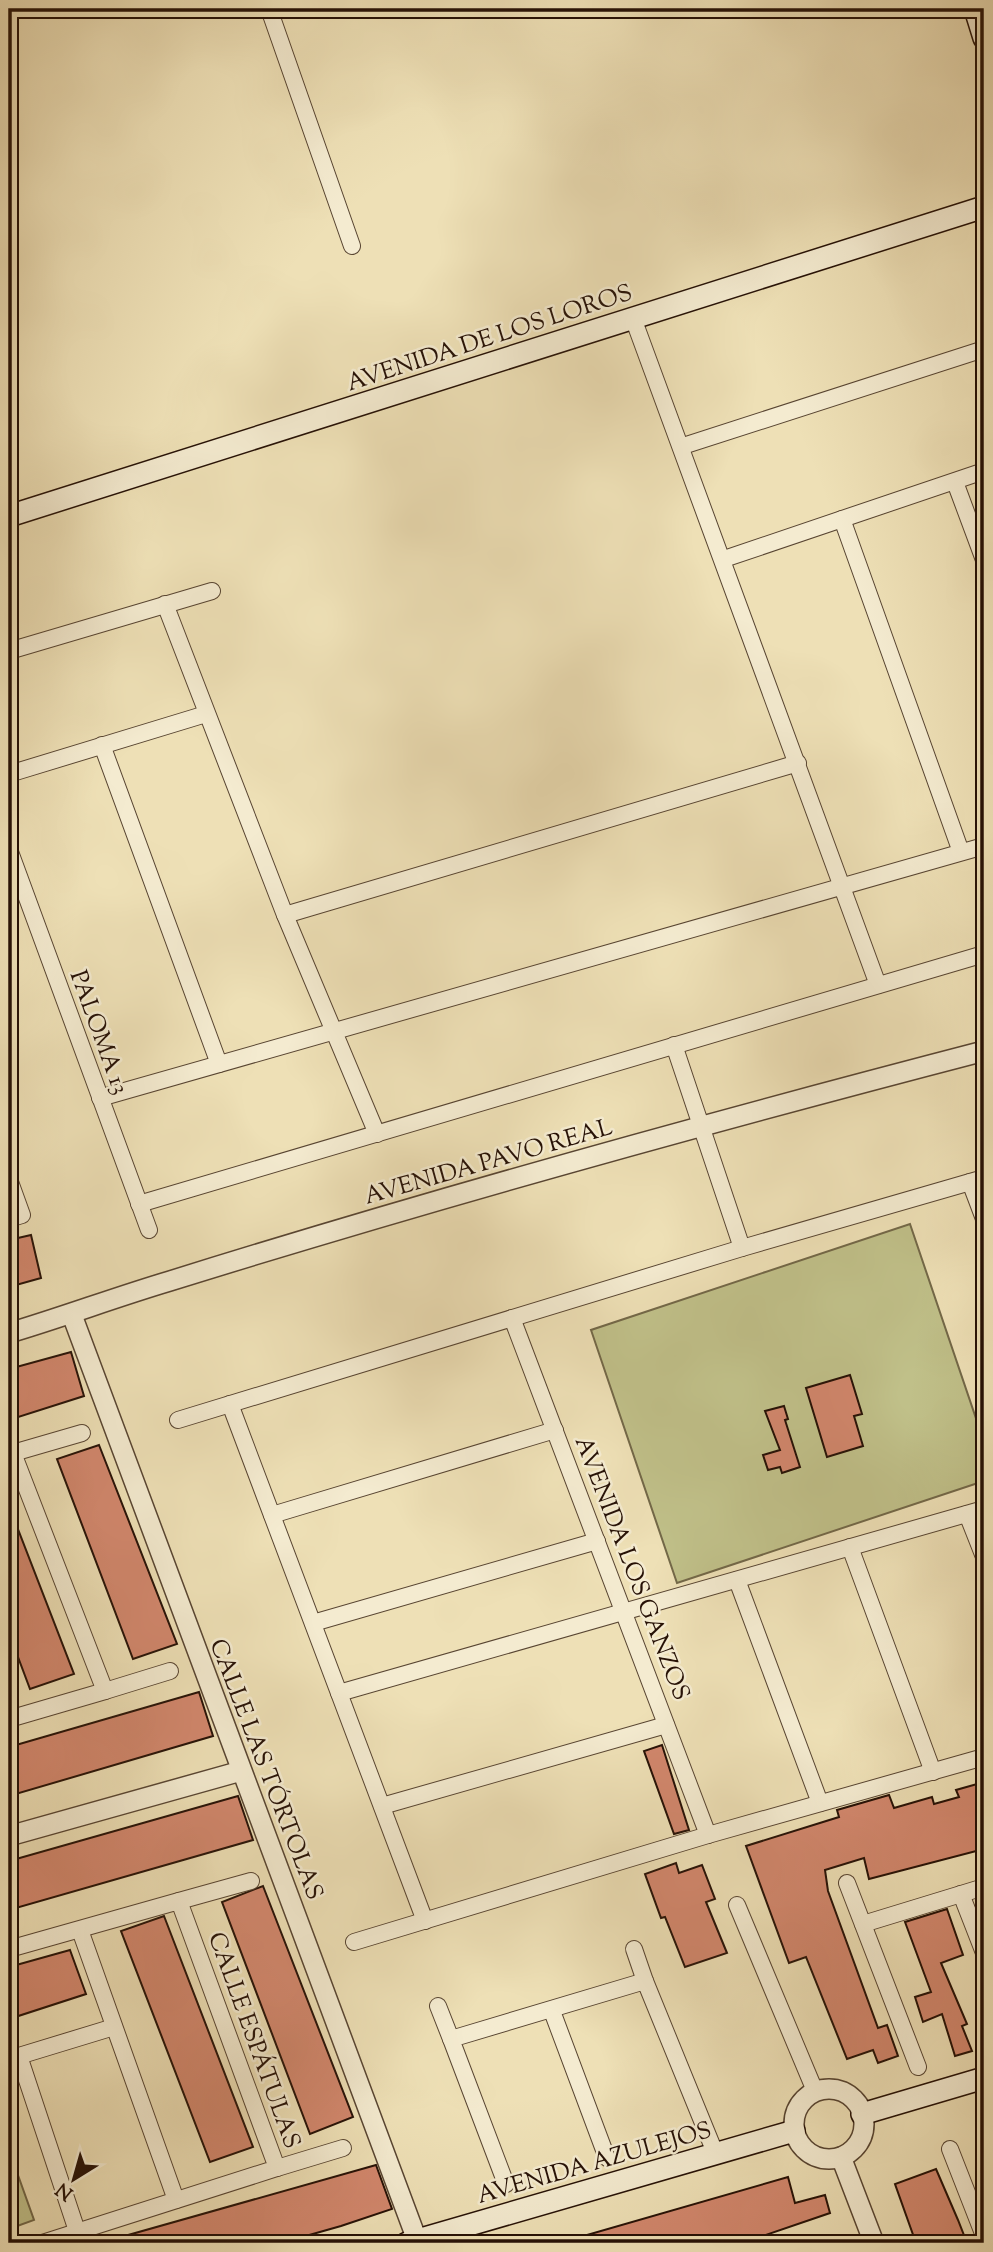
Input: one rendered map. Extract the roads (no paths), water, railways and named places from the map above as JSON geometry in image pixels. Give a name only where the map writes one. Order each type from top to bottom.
[{"type":"main road","points":[[975,9],[984,38]]},
{"type":"main road","name":"AVENIDA DE LOS LOROS","points":[[9,516],[984,207]]},
{"type":"main road","points":[[862,2114],[984,2078]]},
{"type":"main road","name":"AVENIDA AZULEJOS","points":[[412,2242],[794,2131]]},
{"type":"street","points":[[269,9],[352,246]]},
{"type":"street","points":[[633,318],[844,884],[878,985]]},
{"type":"street","points":[[682,446],[984,349]]},
{"type":"street","points":[[724,559],[984,471]]},
{"type":"street","points":[[955,482],[984,560]]},
{"type":"street","points":[[842,519],[961,852]]},
{"type":"street","points":[[9,651],[212,591]]},
{"type":"street","points":[[165,604],[285,915],[377,1134]]},
{"type":"street","points":[[9,774],[206,713]]},
{"type":"street","points":[[102,745],[219,1064]]},
{"type":"street","points":[[285,915],[798,763]]},
{"type":"street","points":[[100,1098],[984,846]]},
{"type":"street","name":"PALOMA 13","points":[[9,849],[149,1230]]},
{"type":"street","points":[[139,1204],[984,954]]},
{"type":"street","points":[[674,1045],[742,1248]]},
{"type":"street","name":"AVENIDA PAVO REAL","points":[[9,1333],[72,1315],[167,1281],[701,1124],[984,1051]]},
{"type":"street","points":[[9,1179],[22,1215],[9,1219]]},
{"type":"street","points":[[178,1420],[742,1248],[977,1180],[984,1219]]},
{"type":"street","name":"CALLE LAS TÓRTOLAS","points":[[72,1315],[412,2242]]},
{"type":"street","name":"AVENIDA LOS GANZOS","points":[[512,1318],[708,1835]]},
{"type":"street","points":[[230,1404],[425,1921]]},
{"type":"street","points":[[272,1515],[555,1430]]},
{"type":"street","points":[[82,1433],[11,1453],[105,1691]]},
{"type":"street","points":[[340,1693],[984,1509]]},
{"type":"street","points":[[967,1514],[984,1557]]},
{"type":"street","points":[[313,1623],[597,1541]]},
{"type":"street","points":[[850,1547],[933,1772]]},
{"type":"street","points":[[737,1580],[820,1804]]},
{"type":"street","points":[[9,1719],[170,1671]]},
{"type":"street","points":[[382,1806],[666,1725]]},
{"type":"street","points":[[354,1942],[708,1835],[984,1757]]},
{"type":"street","points":[[9,1836],[241,1771]]},
{"type":"street","points":[[9,1949],[251,1881]]},
{"type":"street","points":[[847,1884],[918,2067]]},
{"type":"street","points":[[863,1924],[984,1887]]},
{"type":"street","points":[[961,1894],[984,1954]]},
{"type":"street","name":"CALLE ESPÁTULAS","points":[[41,2243],[277,2168],[179,1902]]},
{"type":"street","points":[[737,1905],[815,2091]]},
{"type":"street","points":[[80,1930],[176,2200]]},
{"type":"street","points":[[634,1949],[716,2155]]},
{"type":"street","points":[[451,2039],[552,2011],[645,1981]]},
{"type":"street","points":[[438,2006],[506,2184]]},
{"type":"street","points":[[552,2011],[607,2158]]},
{"type":"street","points":[[77,2231],[14,2058],[114,2026]]},
{"type":"street","points":[[838,2090],[858,2103],[862,2114],[862,2135],[857,2144],[841,2157],[812,2154],[798,2140],[794,2131],[800,2103],[815,2091],[838,2090]]},
{"type":"street","points":[[277,2168],[344,2148]]},
{"type":"street","points":[[950,2149],[980,2212],[984,2236]]},
{"type":"street","points":[[841,2157],[874,2243]]}]
